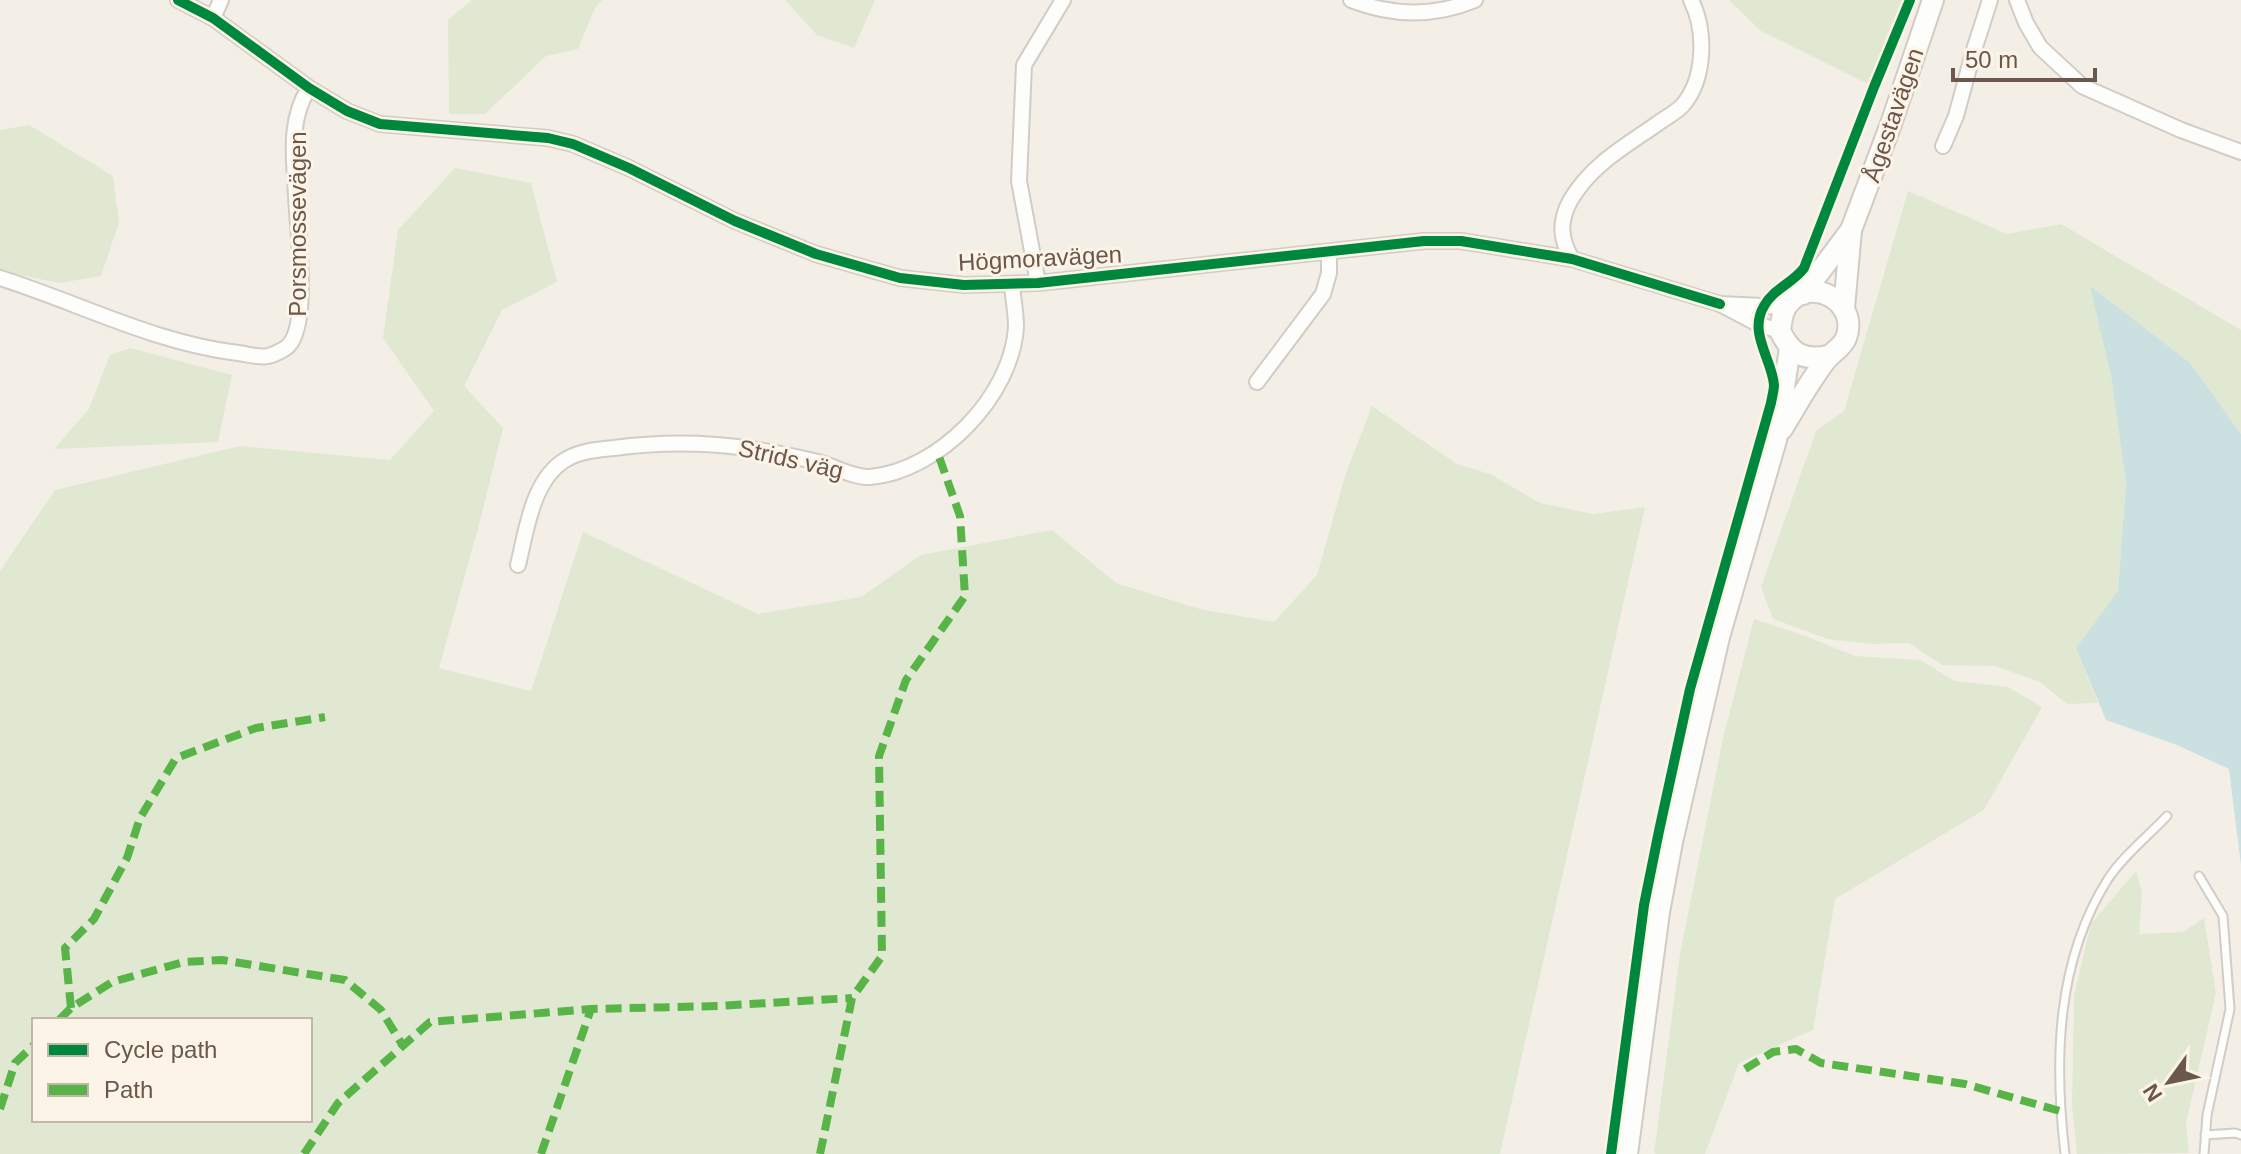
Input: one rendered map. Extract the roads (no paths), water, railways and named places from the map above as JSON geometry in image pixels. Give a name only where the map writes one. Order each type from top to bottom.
[{"type":"main road","name":"Ågestavägen","points":[[1776,440],[1828,356],[1845,341],[1848,319],[1844,308],[1851,230],[1933,0]]},
{"type":"main road","name":"Ågestavägen","points":[[1627,1154],[1659,912],[1672,842],[1719,637],[1776,440],[1785,307],[1803,294],[1851,230]]},
{"type":"main road","points":[[1803,294],[1818,290],[1833,295],[1844,308]]},
{"type":"main road","points":[[1785,339],[1800,357],[1813,359],[1828,356]]},
{"type":"street","name":"Högmoravägen","points":[[178,0],[213,18],[309,88],[347,111],[380,124],[548,138],[573,144],[735,221],[816,254],[900,278],[964,285],[1012,285],[1311,252],[1424,241],[1461,241],[1572,259],[1720,304],[1785,339]]},
{"type":"street","points":[[213,18],[221,0]]},
{"type":"street","points":[[1038,283],[1019,181],[1024,65],[1063,0]]},
{"type":"street","points":[[1351,0],[1398,13],[1428,13],[1475,0]]},
{"type":"street","points":[[1572,259],[1566,248],[1562,216],[1580,184],[1601,163],[1683,104],[1697,78],[1702,42],[1697,12],[1691,0]]},
{"type":"street","points":[[1943,146],[1956,116],[1990,0]]},
{"type":"street","points":[[2017,0],[2040,47],[2082,86],[2181,130],[2241,152]]},
{"type":"street","name":"Porsmossevägen","points":[[0,278],[140,330],[225,352],[267,357],[289,345],[298,330],[301,272],[295,180],[296,120],[299,103],[309,88]]},
{"type":"street","points":[[1257,382],[1323,294],[1329,273],[1329,252]]},
{"type":"street","name":"Strids väg","points":[[518,565],[535,495],[560,463],[582,452],[658,443],[727,444],[867,477],[902,469],[937,451],[973,422],[1006,367],[1016,328],[1012,285]]},
{"type":"street","name":"Högmoravägen","points":[[1720,304],[1785,307]]},
{"type":"lane","points":[[2065,1154],[2060,1111],[2061,1010],[2077,940],[2109,878],[2167,816]]},
{"type":"lane","points":[[2199,876],[2223,916],[2230,1009],[2207,1115],[2204,1154]]},
{"type":"lane","points":[[2205,1135],[2241,1135]]}]
